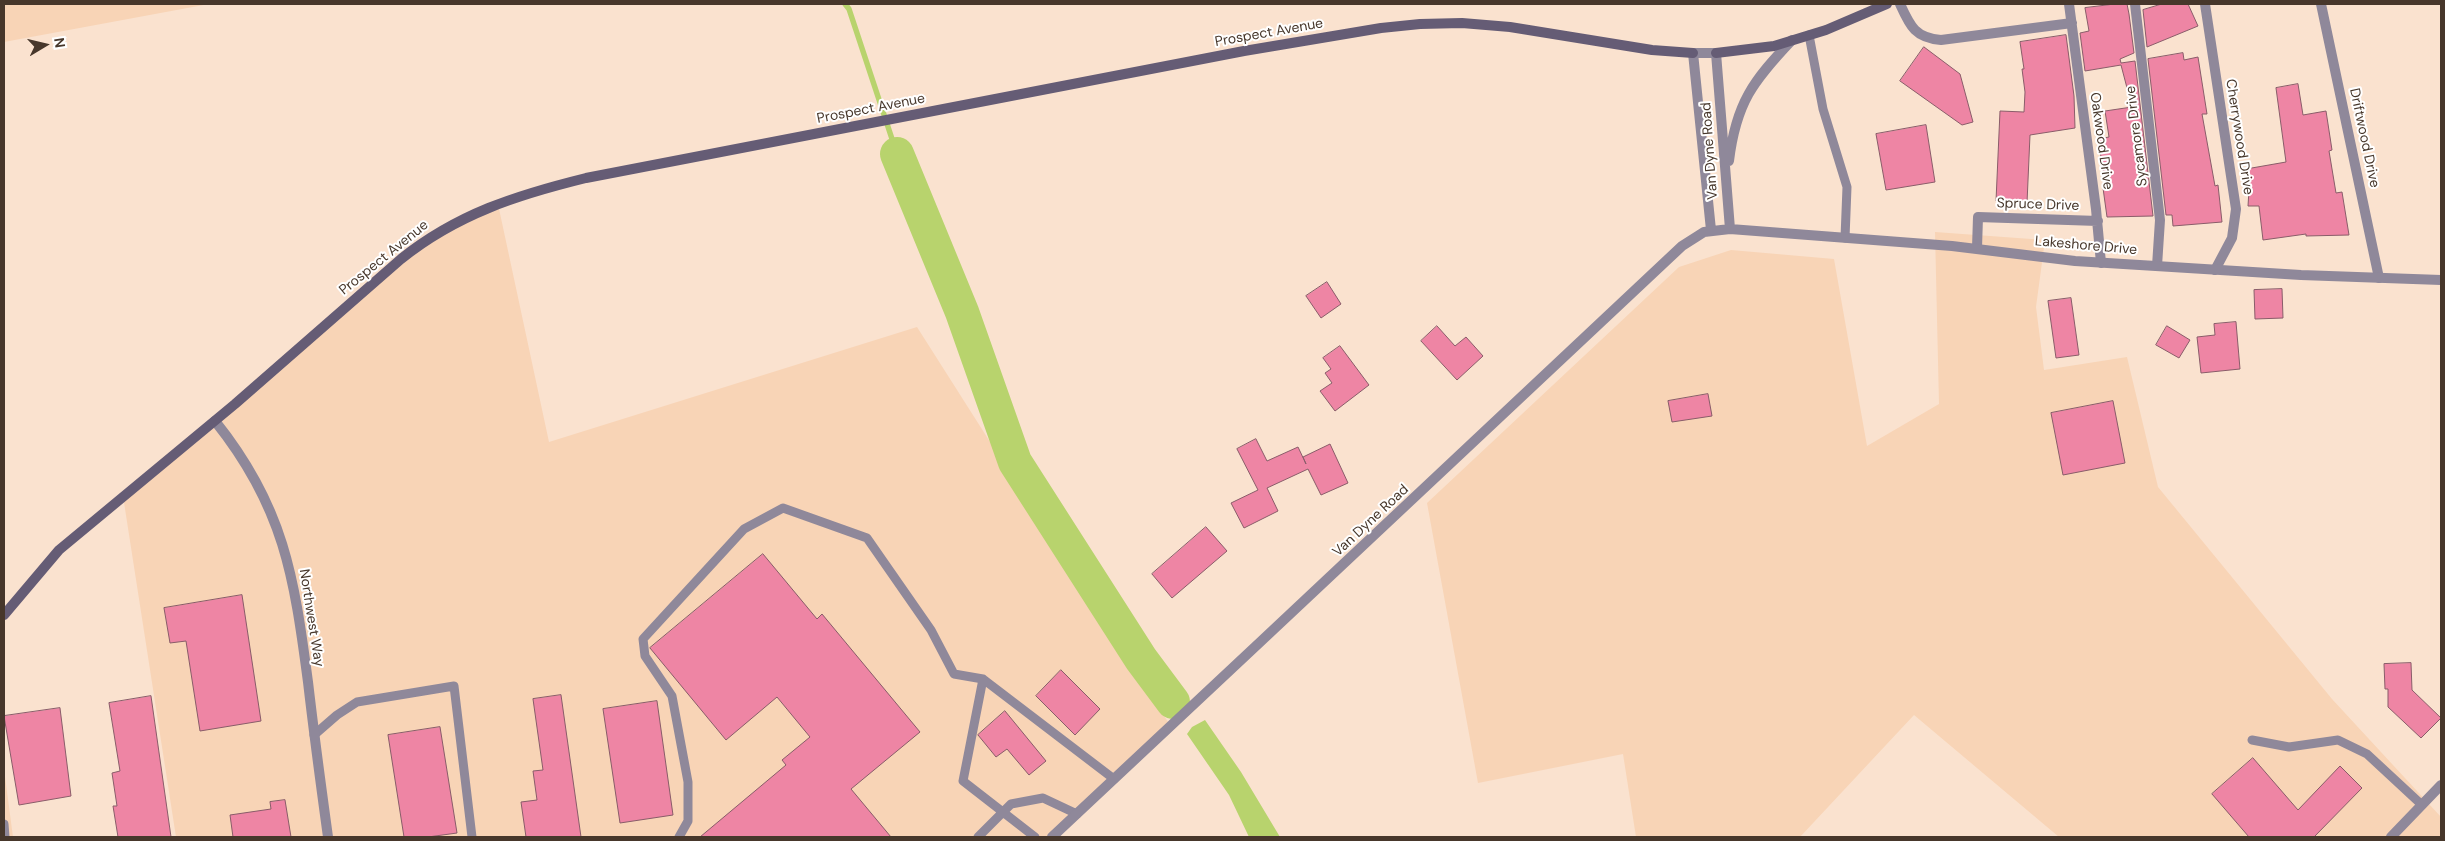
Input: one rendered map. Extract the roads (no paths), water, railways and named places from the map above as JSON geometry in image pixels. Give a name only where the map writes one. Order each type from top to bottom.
[{"type":"main road","name":"Prospect Avenue","points":[[1716,53],[1774,46],[1809,35],[1887,4]]},
{"type":"main road","name":"Prospect Avenue","points":[[4,615],[59,550],[215,421],[401,259],[441,230],[473,214],[537,190],[586,178],[1244,51],[1420,24],[1462,23],[1510,27],[1643,48],[1693,52]]},
{"type":"street","points":[[1900,4],[1910,25],[1927,39],[1941,40],[2072,23]]},
{"type":"street","name":"Oakwood Drive","points":[[2069,4],[2098,221],[2101,263]]},
{"type":"street","name":"Sycamore Drive","points":[[2135,4],[2160,220],[2161,241],[2157,266]]},
{"type":"street","name":"Cherrywood Drive","points":[[2205,4],[2236,208],[2232,238],[2215,270]]},
{"type":"street","name":"Driftwood Drive","points":[[2321,4],[2379,278]]},
{"type":"street","points":[[1727,194],[1730,147],[1741,106],[1754,83],[1792,40]]},
{"type":"street","name":"Prospect Avenue","points":[[1693,52],[1716,53]]},
{"type":"street","name":"Van Dyne Road","points":[[1693,52],[1711,230]]},
{"type":"street","name":"Van Dyne Road","points":[[1052,837],[1445,472],[1682,246],[1696,236],[1711,230],[1730,229],[1716,53]]},
{"type":"street","name":"Spruce Drive","points":[[1977,248],[1978,217],[2098,221]]},
{"type":"street","name":"Lakeshore Drive","points":[[1730,229],[1977,248],[2101,263],[2441,280]]},
{"type":"street","name":"Northwest Way","points":[[215,421],[250,471],[268,505],[282,541],[297,604],[328,837]]},
{"type":"street","points":[[2391,837],[2441,785]]},
{"type":"lane","points":[[1809,35],[1823,109],[1847,187],[1845,238]]},
{"type":"lane","points":[[679,837],[688,821],[688,782],[672,696],[645,656],[643,639],[744,529],[783,508],[867,538],[931,630],[954,674],[983,679],[1114,779]]},
{"type":"lane","points":[[983,679],[962,780],[1035,837]]},
{"type":"lane","points":[[314,735],[337,715],[357,702],[454,686],[472,837]]},
{"type":"lane","points":[[2252,740],[2289,747],[2338,740],[2368,754],[2422,805]]},
{"type":"lane","points":[[978,837],[1011,804],[1043,798],[1077,814]]},
{"type":"lane","points":[[4,824],[5,837]]},
{"type":"waterway","points":[[845,4],[849,9],[897,154]]},
{"type":"waterway","points":[[897,154],[962,312],[1015,462],[1141,659],[1173,702]]}]
